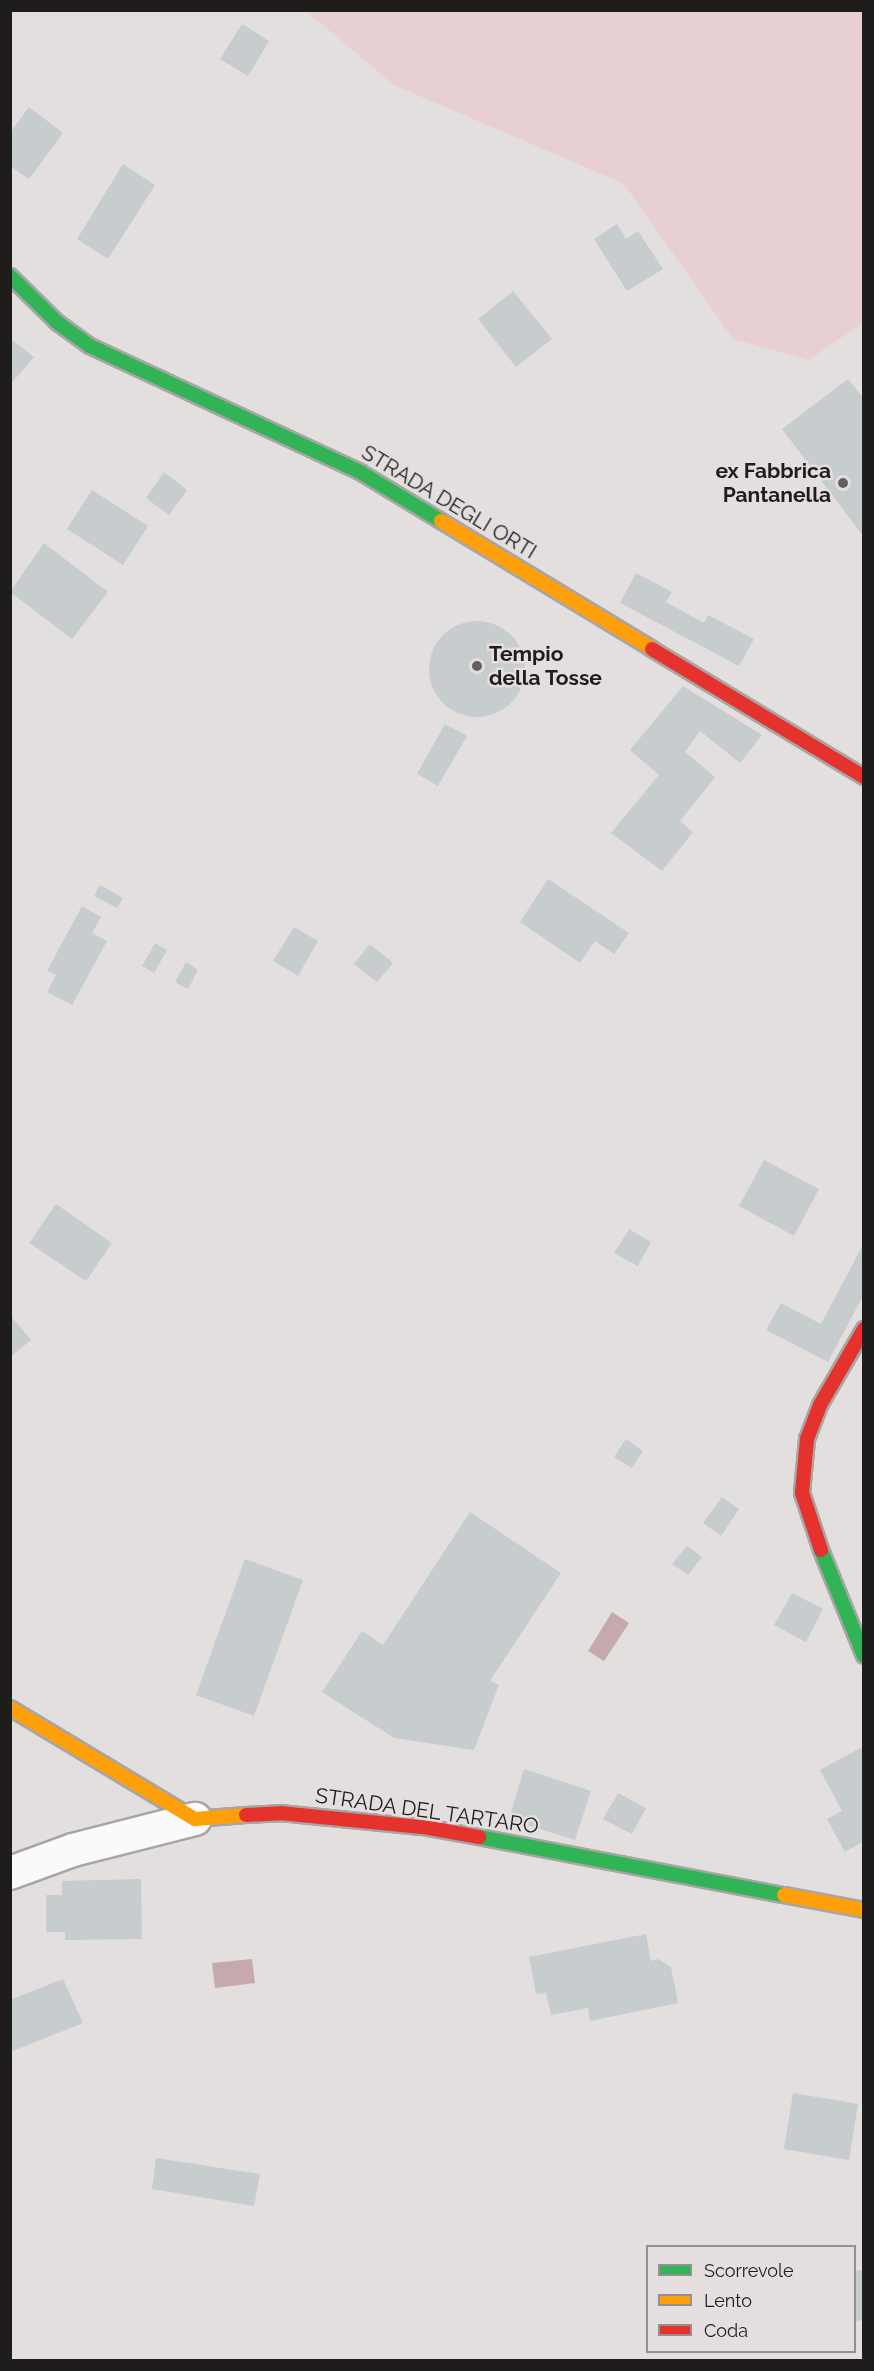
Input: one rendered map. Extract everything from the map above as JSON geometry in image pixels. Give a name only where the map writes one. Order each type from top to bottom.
[{"type":"street","name":"STRADA DEGLI ORTI","points":[[10,276],[58,323],[100,352],[360,472],[864,777]]},
{"type":"street","points":[[864,1329],[820,1405],[807,1439],[801,1477],[802,1493],[824,1558],[864,1656]]},
{"type":"street","points":[[10,1708],[195,1819]]},
{"type":"street","name":"STRADA DEL TARTARO","points":[[195,1819],[280,1813],[429,1828],[864,1910]]},
{"type":"street","points":[[10,1873],[73,1850],[195,1819]]},
{"type":"shaded area","points":[[306,11],[863,11],[863,323],[808,360],[733,339],[624,184],[394,85]]},
{"type":"shaded area","points":[[612,1612],[629,1623],[604,1661],[588,1651]]},
{"type":"shaded area","points":[[252,1959],[255,1983],[215,1988],[212,1963]]},
{"type":"building","points":[[242,24],[269,41],[248,76],[220,59]]},
{"type":"building","points":[[29,107],[63,133],[29,179],[10,166],[10,133]]},
{"type":"building","points":[[123,164],[155,185],[108,259],[77,239]]},
{"type":"building","points":[[617,224],[626,239],[638,231],[663,269],[627,291],[594,239]]},
{"type":"building","points":[[513,291],[552,339],[516,367],[478,319]]},
{"type":"building","points":[[10,338],[34,357],[10,385]]},
{"type":"building","name":"ex Fabbrica Pantanella","points":[[848,379],[864,399],[864,537],[782,429]]},
{"type":"building","points":[[164,472],[187,490],[169,515],[146,498]]},
{"type":"building","points":[[92,490],[148,526],[123,565],[67,529]]},
{"type":"building","points":[[44,543],[108,592],[72,639],[10,592]]},
{"type":"building","points":[[636,573],[672,592],[666,602],[704,623],[708,615],[754,639],[739,666],[620,603]]},
{"type":"building","name":"Tempio della Tosse","points":[[477,621],[496,624],[511,635],[522,650],[525,669],[522,688],[511,703],[496,714],[477,717],[458,714],[443,703],[432,688],[429,669],[432,650],[443,635],[458,624]]},
{"type":"building","points":[[683,686],[762,735],[740,763],[700,731],[685,752],[715,777],[680,821],[693,832],[662,871],[611,833],[659,775],[630,750]]},
{"type":"building","points":[[445,724],[467,736],[438,786],[417,774]]},
{"type":"building","points":[[548,879],[629,933],[614,954],[595,941],[580,963],[520,922]]},
{"type":"building","points":[[100,885],[123,898],[117,908],[94,896]]},
{"type":"building","points":[[82,906],[101,917],[92,933],[107,941],[72,1005],[47,992],[56,975],[47,971]]},
{"type":"building","points":[[294,927],[318,941],[298,976],[273,961]]},
{"type":"building","points":[[155,943],[167,950],[154,973],[142,966]]},
{"type":"building","points":[[370,944],[393,963],[377,982],[354,964]]},
{"type":"building","points":[[186,962],[198,970],[188,989],[175,982]]},
{"type":"building","points":[[764,1160],[819,1189],[794,1236],[739,1206]]},
{"type":"building","points":[[56,1204],[112,1243],[86,1281],[29,1243]]},
{"type":"building","points":[[629,1229],[651,1242],[638,1266],[614,1253]]},
{"type":"building","points":[[864,1243],[864,1294],[828,1362],[766,1330],[781,1303],[821,1324]]},
{"type":"building","points":[[10,1315],[31,1340],[10,1357]]},
{"type":"building","points":[[626,1439],[643,1451],[632,1468],[614,1457]]},
{"type":"building","points":[[722,1497],[739,1509],[721,1536],[703,1523]]},
{"type":"building","points":[[470,1512],[561,1573],[490,1681],[499,1685],[474,1750],[394,1738],[322,1692],[362,1631],[383,1645]]},
{"type":"building","points":[[687,1546],[702,1557],[688,1575],[672,1564]]},
{"type":"building","points":[[245,1559],[303,1580],[254,1716],[196,1695]]},
{"type":"building","points":[[792,1593],[823,1609],[806,1642],[774,1625]]},
{"type":"building","points":[[864,1746],[864,1841],[845,1852],[827,1819],[842,1811],[820,1770]]},
{"type":"building","points":[[524,1769],[591,1791],[575,1840],[509,1819]]},
{"type":"building","points":[[618,1793],[646,1808],[632,1834],[603,1819]]},
{"type":"building","points":[[141,1879],[142,1939],[65,1940],[65,1932],[46,1932],[46,1895],[62,1895],[62,1881]]},
{"type":"building","points":[[646,1934],[651,1961],[658,1959],[671,1967],[678,2003],[590,2021],[588,2008],[551,2015],[546,1993],[536,1994],[529,1957]]},
{"type":"building","points":[[63,1979],[83,2023],[10,2052],[10,2000]]},
{"type":"building","points":[[793,2093],[858,2104],[849,2160],[784,2149]]},
{"type":"building","points":[[156,2158],[260,2174],[254,2206],[152,2189]]},
{"type":"building","points":[[864,2270],[864,2320],[856,2321],[856,2271]]},
{"type":"traffic: fast","points":[[10,276],[58,323],[90,346],[360,472],[441,521]]},
{"type":"traffic: fast","points":[[821,1550],[864,1656]]},
{"type":"traffic: fast","points":[[479,1837],[784,1895]]},
{"type":"traffic: slow","points":[[441,521],[652,649]]},
{"type":"traffic: slow","points":[[10,1708],[195,1819],[246,1815]]},
{"type":"traffic: slow","points":[[784,1895],[864,1910]]},
{"type":"traffic: jam","points":[[652,649],[864,777]]},
{"type":"traffic: jam","points":[[821,1550],[802,1493],[807,1439],[820,1405],[864,1329]]},
{"type":"traffic: jam","points":[[246,1815],[280,1813],[429,1828],[479,1837]]},
{"type":"place","name":"ex Fabbrica Pantanella","points":[[843,483]]},
{"type":"place","name":"Tempio della Tosse","points":[[477,666]]}]
